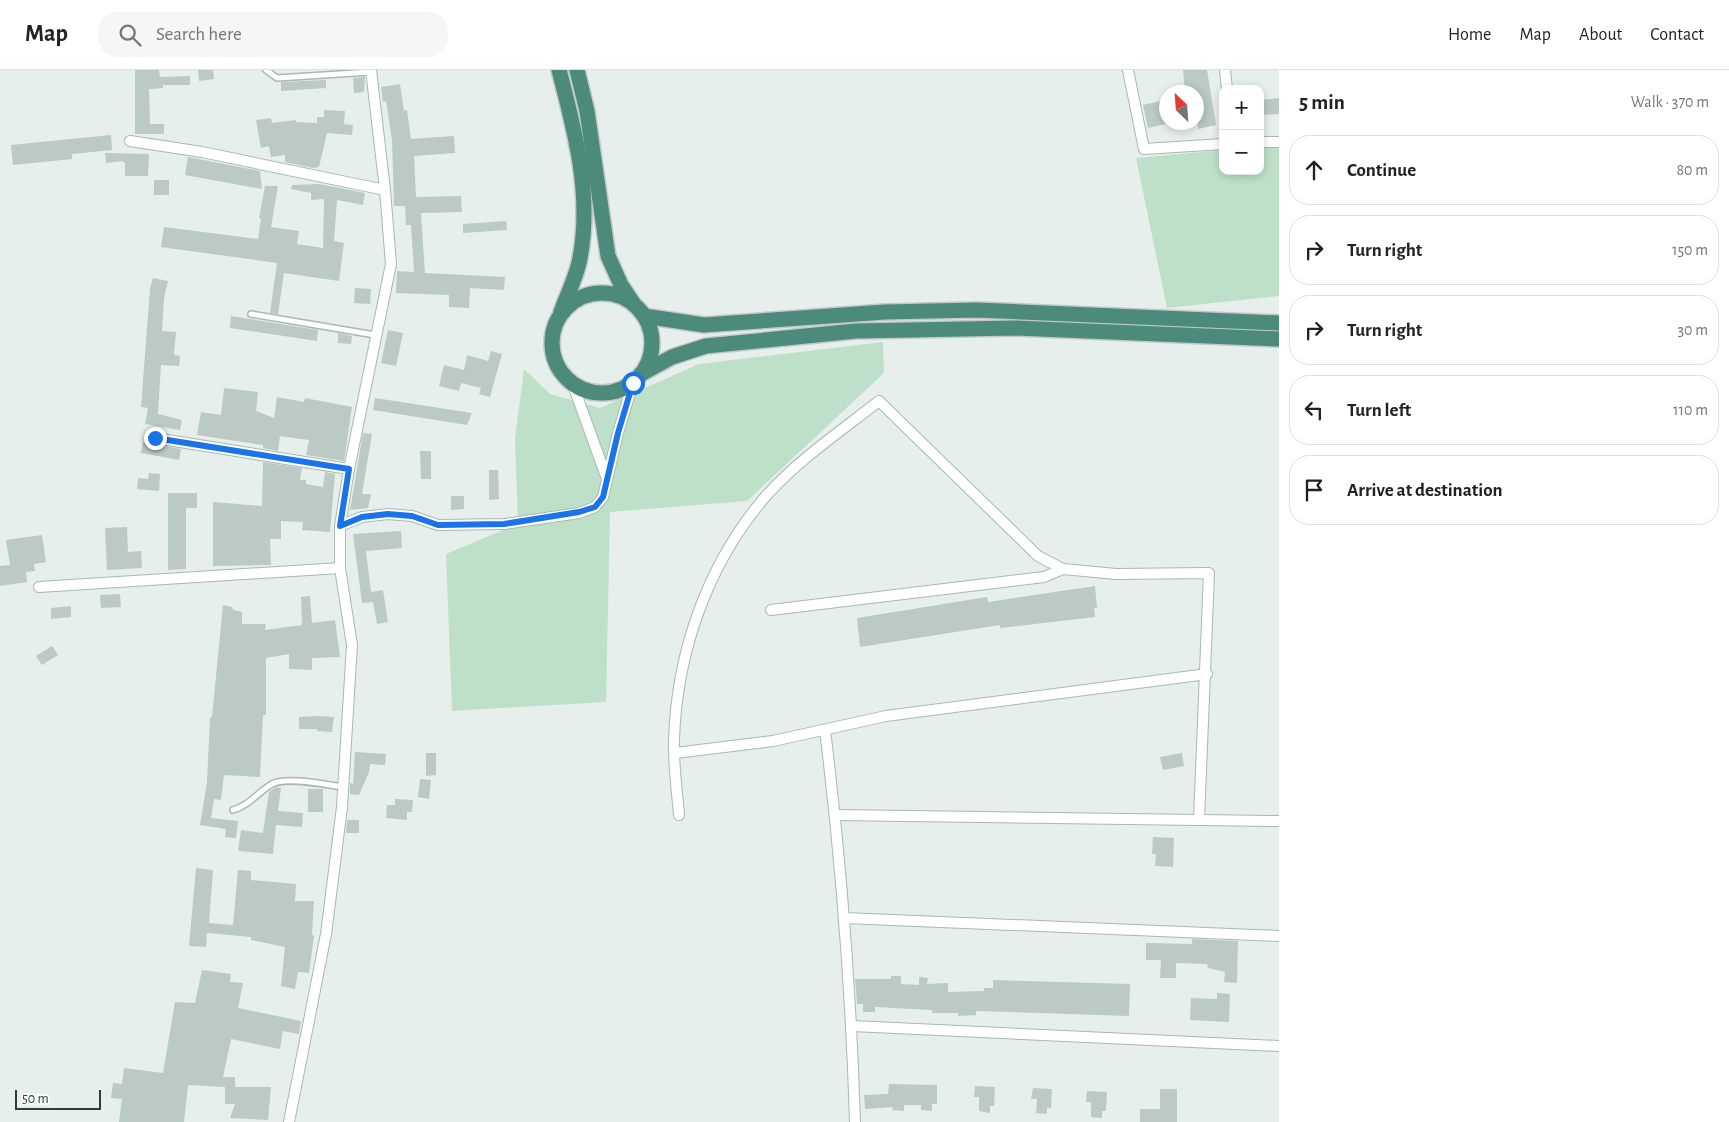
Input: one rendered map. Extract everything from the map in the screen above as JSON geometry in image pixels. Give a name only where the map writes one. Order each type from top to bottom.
[{"type":"highway","points":[[558,70],[582,168],[583,207],[580,258],[553,330],[551,346],[554,361],[562,375],[574,385],[588,392],[603,394],[619,391],[672,357],[706,346],[856,331],[1015,328],[1279,339]]},
{"type":"highway","points":[[577,70],[587,111],[608,256],[621,285],[650,328],[651,352],[637,379]]},
{"type":"highway","points":[[559,316],[569,305],[581,297],[595,293],[610,294],[624,298],[640,311],[704,325],[885,312],[976,310],[1279,323]]},
{"type":"street","points":[[1128,70],[1144,149],[1219,144]]},
{"type":"street","points":[[1225,70],[1227,85]]},
{"type":"street","points":[[289,1122],[326,934],[344,787],[352,645],[340,568],[340,526],[349,469],[391,264],[386,190],[371,71]]},
{"type":"street","points":[[130,141],[202,152],[386,190]]},
{"type":"street","points":[[1264,142],[1279,142]]},
{"type":"street","points":[[340,526],[362,517],[388,514],[412,516],[438,525],[504,524],[579,512],[595,507],[603,497],[618,433],[637,379]]},
{"type":"street","points":[[574,385],[607,480]]},
{"type":"street","points":[[679,815],[674,740],[682,666],[694,622],[729,547],[767,496],[818,448],[879,401],[1038,556],[1063,569],[1116,574],[1209,573],[1207,674],[1199,820]]},
{"type":"street","points":[[155,438],[349,469]]},
{"type":"street","points":[[39,587],[340,568]]},
{"type":"street","points":[[771,610],[1044,577],[1063,569]]},
{"type":"street","points":[[675,752],[773,741],[886,716],[1207,674]]},
{"type":"street","points":[[825,730],[844,918],[852,1026],[855,1122]]},
{"type":"street","points":[[835,815],[1279,821]]},
{"type":"street","points":[[844,918],[1279,936]]},
{"type":"street","points":[[852,1026],[1279,1046]]},
{"type":"lane","points":[[266,70],[277,78],[371,71]]},
{"type":"lane","points":[[251,314],[376,335]]},
{"type":"lane","points":[[233,810],[246,806],[274,782],[285,781],[344,787]]},
{"type":"green space","points":[[1279,144],[1279,296],[1167,308],[1136,158],[1219,150],[1219,175],[1264,175],[1264,146]]},
{"type":"green space","points":[[883,342],[884,373],[747,501],[610,512],[606,702],[452,711],[446,554],[518,524],[515,439],[524,369],[550,394],[600,408],[699,364]]},
{"type":"building","points":[[135,70],[159,70],[160,77],[190,76],[190,85],[163,85],[163,88],[149,89],[150,124],[164,124],[164,134],[135,134]]},
{"type":"building","points":[[198,70],[213,70],[214,79],[199,81]]},
{"type":"building","points":[[1183,70],[1207,70],[1216,125],[1204,128],[1204,85],[1184,85]]},
{"type":"building","points":[[365,77],[364,92],[354,93],[353,78]]},
{"type":"building","points":[[326,80],[326,88],[281,91],[281,82]]},
{"type":"building","points":[[400,84],[404,111],[407,110],[411,139],[454,136],[455,153],[414,156],[416,197],[461,196],[462,212],[421,213],[425,273],[505,277],[504,290],[470,288],[469,308],[449,307],[449,295],[396,293],[397,271],[414,272],[411,225],[406,225],[405,206],[394,206],[392,140],[386,101],[383,102],[381,87]]},
{"type":"building","points":[[1279,98],[1279,114],[1264,115],[1264,100]]},
{"type":"building","points":[[1159,101],[1159,126],[1148,128],[1143,105]]},
{"type":"building","points":[[324,110],[345,111],[344,124],[353,125],[352,135],[327,133],[319,167],[313,168],[285,162],[285,155],[271,157],[269,146],[261,148],[256,120],[271,118],[272,123],[296,120],[296,122],[317,123],[317,117],[324,117]]},
{"type":"building","points":[[111,135],[112,150],[72,154],[72,159],[13,165],[11,145]]},
{"type":"building","points":[[105,153],[149,154],[148,176],[125,176],[125,163],[122,161],[106,163]]},
{"type":"building","points":[[188,157],[260,171],[262,189],[185,175]]},
{"type":"building","points":[[154,180],[169,180],[169,195],[154,195]]},
{"type":"building","points":[[319,184],[365,193],[363,205],[337,200],[334,241],[344,243],[339,281],[284,273],[278,314],[270,313],[277,263],[161,247],[164,227],[258,239],[261,219],[259,218],[265,186],[278,186],[271,227],[299,231],[297,244],[323,248],[324,199],[311,200],[311,193],[291,189],[292,185]]},
{"type":"building","points":[[506,221],[507,230],[463,233],[463,224]]},
{"type":"building","points":[[153,278],[168,281],[164,298],[162,331],[176,332],[174,355],[180,356],[179,366],[161,365],[158,414],[182,420],[180,430],[145,424],[148,408],[141,407],[150,289]]},
{"type":"building","points":[[355,288],[371,289],[370,304],[354,303]]},
{"type":"building","points":[[231,316],[318,330],[317,341],[230,328]]},
{"type":"building","points":[[388,330],[403,333],[396,366],[381,363]]},
{"type":"building","points":[[338,333],[352,336],[351,344],[338,343]]},
{"type":"building","points":[[491,351],[502,354],[490,397],[479,394],[481,388],[461,383],[459,391],[439,386],[444,365],[464,370],[467,355],[488,361]]},
{"type":"building","points":[[224,388],[258,392],[256,411],[274,418],[277,397],[304,402],[305,398],[352,407],[344,461],[306,455],[309,440],[280,436],[278,451],[263,448],[263,445],[197,435],[201,412],[221,415]]},
{"type":"building","points":[[375,398],[472,413],[467,425],[373,410]]},
{"type":"building","points":[[363,433],[372,434],[362,494],[371,494],[368,508],[350,510]]},
{"type":"building","points":[[143,442],[181,449],[179,460],[141,453]]},
{"type":"building","points":[[420,451],[431,451],[431,479],[421,479]]},
{"type":"building","points":[[263,462],[302,468],[300,480],[306,480],[306,484],[323,487],[325,472],[335,474],[330,532],[302,530],[303,522],[281,521],[281,539],[270,539],[271,565],[213,566],[213,502],[262,506]]},
{"type":"building","points":[[489,470],[498,470],[499,499],[489,500]]},
{"type":"building","points":[[149,473],[160,474],[159,491],[137,489],[138,478],[148,479]]},
{"type":"building","points":[[168,493],[197,493],[197,508],[186,508],[186,569],[168,570]]},
{"type":"building","points":[[451,496],[464,496],[464,509],[451,510]]},
{"type":"building","points":[[127,527],[128,552],[141,551],[142,568],[107,570],[105,528]]},
{"type":"building","points":[[401,531],[402,548],[366,551],[371,592],[383,590],[388,622],[377,624],[373,602],[362,603],[353,534]]},
{"type":"building","points":[[42,535],[46,562],[34,564],[35,571],[26,572],[27,582],[0,586],[0,566],[10,565],[6,540]]},
{"type":"building","points":[[1095,586],[1097,608],[1094,608],[1095,617],[1000,628],[1000,625],[860,647],[857,618],[987,597],[988,602]]},
{"type":"building","points":[[120,594],[121,607],[101,608],[100,595]]},
{"type":"building","points":[[310,596],[312,623],[335,620],[340,657],[312,658],[312,670],[289,669],[289,654],[266,658],[266,715],[263,715],[260,777],[224,775],[221,800],[214,799],[211,818],[238,821],[236,838],[225,837],[226,829],[200,825],[207,782],[210,717],[212,717],[223,605],[242,612],[242,624],[266,624],[265,630],[302,625],[301,597]]},
{"type":"building","points":[[71,606],[71,617],[51,619],[51,608]]},
{"type":"building","points":[[52,646],[58,655],[42,665],[36,656]]},
{"type":"building","points":[[299,717],[334,717],[332,732],[317,731],[317,729],[299,729]]},
{"type":"building","points":[[355,752],[386,754],[385,765],[370,764],[369,772],[359,795],[350,794],[350,783],[353,784]]},
{"type":"building","points":[[426,753],[436,753],[436,775],[426,776]]},
{"type":"building","points":[[1182,753],[1184,766],[1163,770],[1160,757]]},
{"type":"building","points":[[420,779],[431,780],[429,799],[418,797]]},
{"type":"building","points":[[276,787],[281,788],[278,811],[303,813],[302,827],[276,825],[273,854],[238,851],[241,830],[263,833],[269,792]]},
{"type":"building","points":[[308,789],[323,789],[323,812],[308,812]]},
{"type":"building","points":[[395,799],[413,800],[412,812],[407,812],[407,820],[386,818],[387,805],[395,805]]},
{"type":"building","points":[[347,820],[359,820],[359,833],[346,833]]},
{"type":"building","points":[[1153,837],[1174,838],[1173,867],[1155,866],[1156,854],[1152,854]]},
{"type":"building","points":[[196,868],[213,870],[209,923],[233,925],[238,870],[251,871],[251,880],[296,884],[295,901],[314,901],[312,935],[314,936],[309,973],[298,972],[295,989],[281,986],[285,947],[251,940],[251,937],[207,933],[206,947],[189,946]]},
{"type":"building","points":[[1192,939],[1238,941],[1237,983],[1224,982],[1225,972],[1208,968],[1207,964],[1176,963],[1176,978],[1160,978],[1161,960],[1146,960],[1146,943],[1192,944]]},
{"type":"building","points":[[202,970],[231,974],[230,982],[243,983],[238,1008],[301,1021],[299,1034],[283,1031],[280,1049],[231,1039],[223,1077],[235,1077],[235,1087],[271,1087],[268,1120],[230,1118],[235,1104],[225,1104],[225,1087],[188,1085],[184,1122],[119,1122],[122,1099],[111,1098],[113,1083],[122,1084],[124,1068],[163,1073],[175,1002],[195,1003]]},
{"type":"building","points":[[891,976],[901,976],[901,984],[919,985],[919,977],[928,978],[927,984],[948,983],[948,992],[984,991],[984,988],[993,988],[993,980],[1130,984],[1129,1016],[976,1011],[976,1015],[958,1016],[958,1013],[932,1013],[932,1010],[875,1007],[875,1012],[863,1012],[863,1004],[857,1004],[855,979],[891,979]]},
{"type":"building","points":[[1217,993],[1230,994],[1229,1022],[1190,1020],[1191,998],[1217,999]]},
{"type":"building","points":[[889,1084],[937,1085],[937,1104],[932,1104],[932,1111],[921,1110],[921,1105],[904,1105],[904,1111],[892,1110],[893,1107],[865,1109],[864,1095],[888,1094]]},
{"type":"building","points":[[975,1086],[995,1087],[994,1106],[990,1106],[990,1113],[979,1111],[979,1097],[974,1097]]},
{"type":"building","points":[[1033,1088],[1052,1089],[1051,1108],[1047,1108],[1047,1114],[1036,1113],[1037,1099],[1031,1099]]},
{"type":"building","points":[[1160,1089],[1177,1089],[1177,1122],[1140,1122],[1140,1109],[1160,1109]]},
{"type":"building","points":[[1087,1091],[1107,1092],[1106,1111],[1102,1111],[1102,1118],[1091,1117],[1091,1102],[1086,1102]]},
{"type":"route","points":[[155,438],[349,469],[340,526],[362,517],[388,514],[412,516],[438,525],[504,524],[579,512],[595,507],[603,497],[618,433],[633,383]]}]
